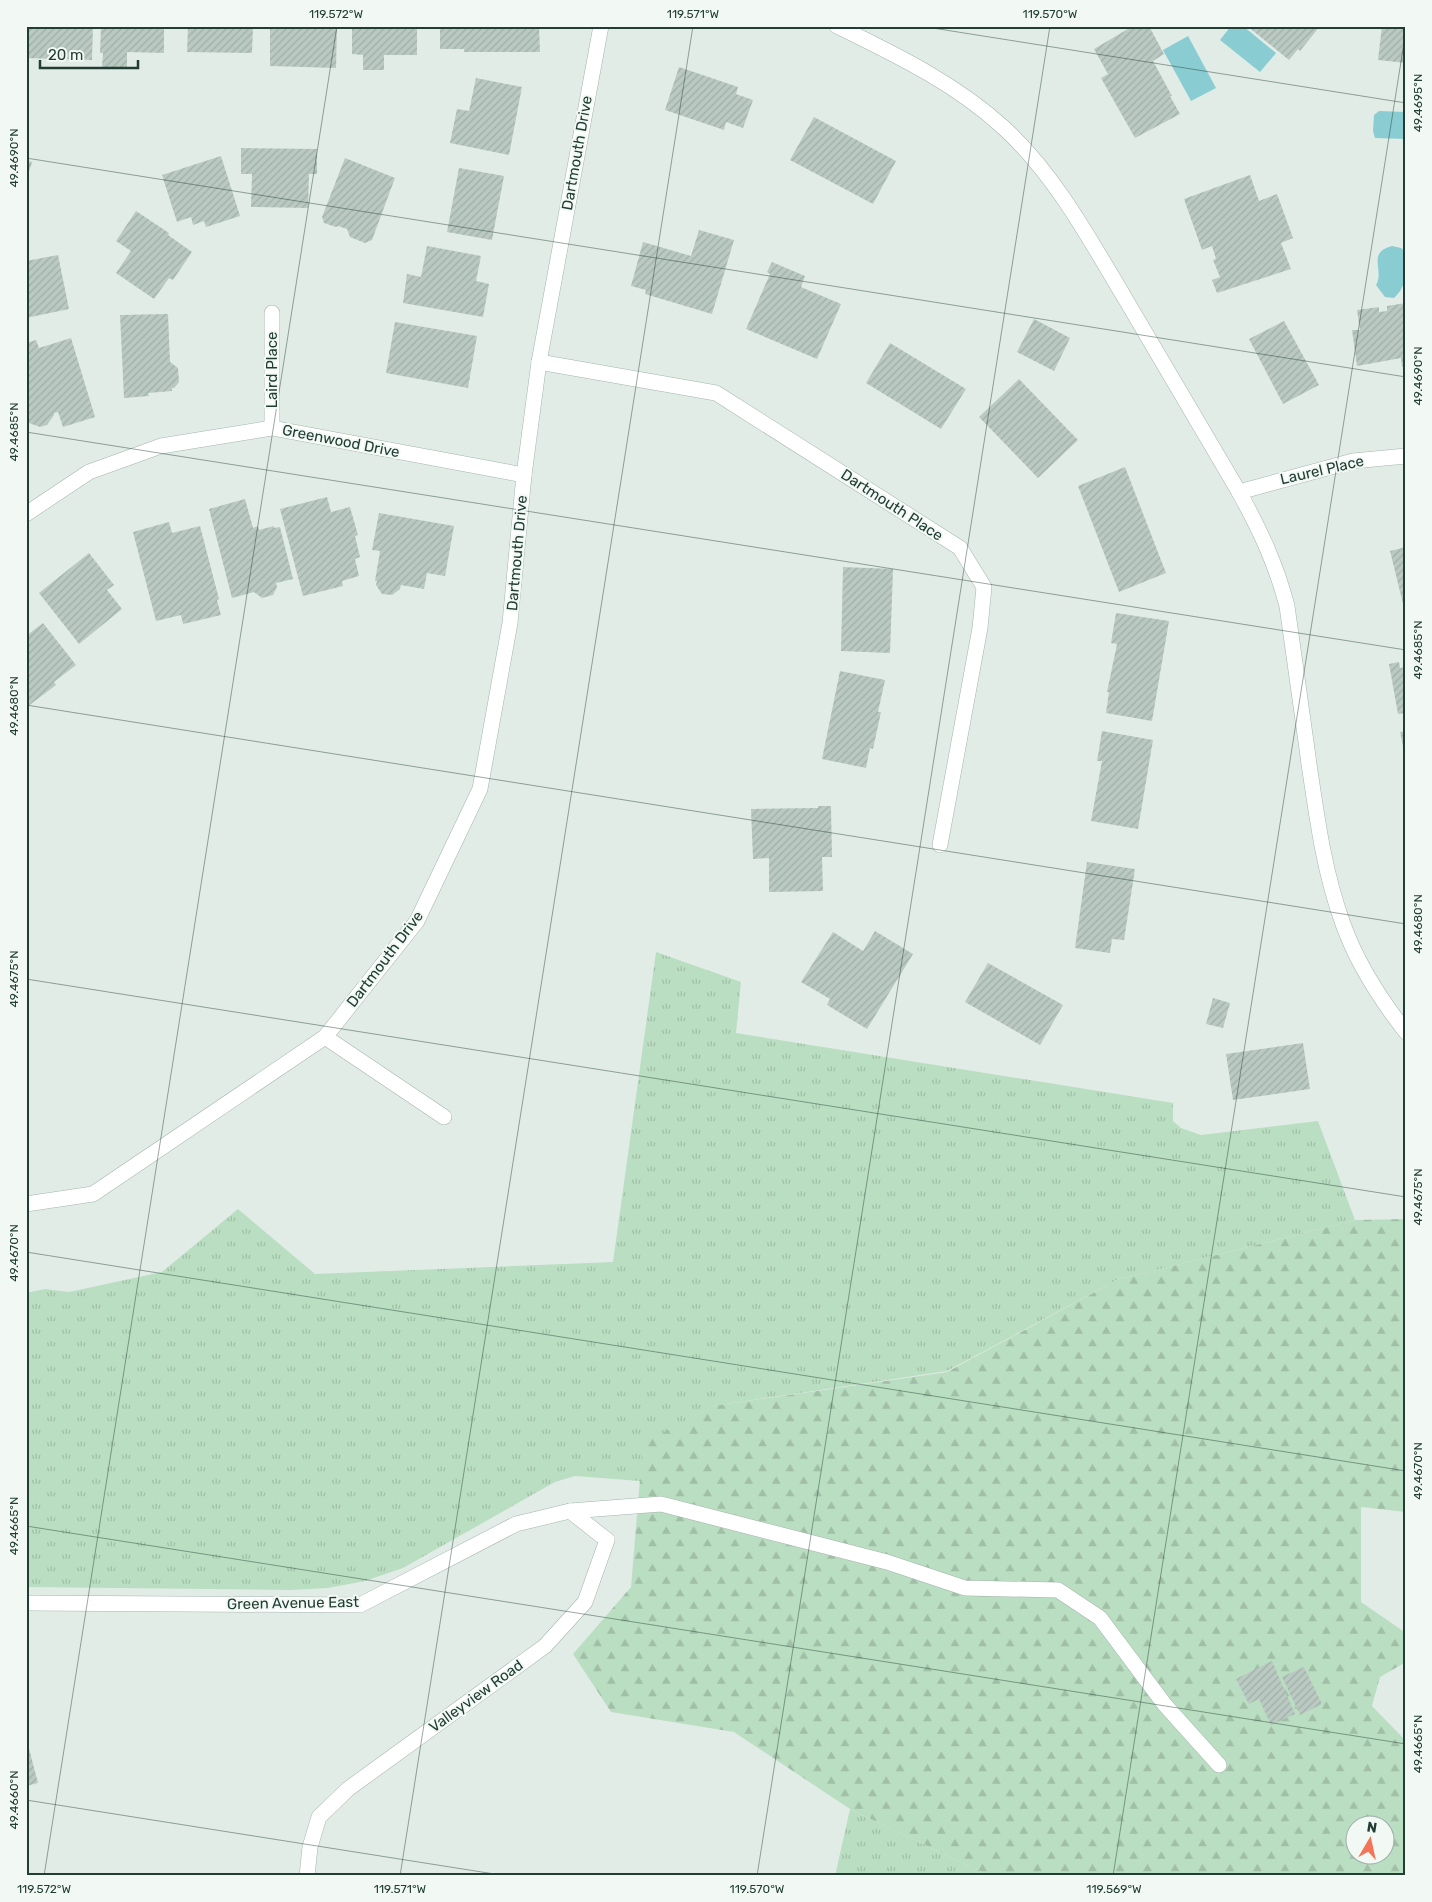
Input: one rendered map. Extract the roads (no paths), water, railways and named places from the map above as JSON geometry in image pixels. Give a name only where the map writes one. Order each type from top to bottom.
[{"type":"street","name":"Dartmouth Drive","points":[[26,1204],[94,1194],[325,1037],[417,921],[480,789],[510,623],[524,475],[539,362],[601,26]]},
{"type":"street","points":[[837,26],[936,77],[974,102],[1005,129],[1029,155],[1053,184],[1088,236],[1239,492],[1262,534],[1280,577],[1287,606],[1317,822],[1328,876],[1343,925],[1364,970],[1386,1006],[1406,1032]]},
{"type":"street","name":"Laird Place","points":[[272,312],[272,428]]},
{"type":"street","name":"Dartmouth Place","points":[[539,362],[716,393],[960,548],[984,587],[980,628],[940,845]]},
{"type":"street","name":"Greenwood Drive","points":[[26,514],[89,472],[161,446],[272,428],[524,475]]},
{"type":"street","name":"Laurel Place","points":[[1239,492],[1353,461],[1406,456]]},
{"type":"street","points":[[325,1037],[444,1117]]},
{"type":"street","name":"Green Avenue East","points":[[26,1603],[360,1605],[516,1524],[570,1511],[661,1504],[888,1562],[965,1588],[1058,1590],[1100,1618],[1165,1705],[1219,1765]]},
{"type":"street","name":"Valleyview Road","points":[[307,1876],[310,1847],[319,1817],[348,1789],[545,1646],[585,1602],[608,1540],[570,1511]]},
{"type":"water","points":[[1231,26],[1243,26],[1276,53],[1260,72],[1220,40]]},
{"type":"water","points":[[1188,36],[1216,88],[1191,101],[1163,50]]},
{"type":"water","points":[[1379,111],[1406,112],[1406,139],[1375,138],[1373,131],[1374,115]]},
{"type":"water","points":[[1392,246],[1401,248],[1406,252],[1404,283],[1394,298],[1385,297],[1376,285],[1379,274],[1378,257],[1384,249]]}]
